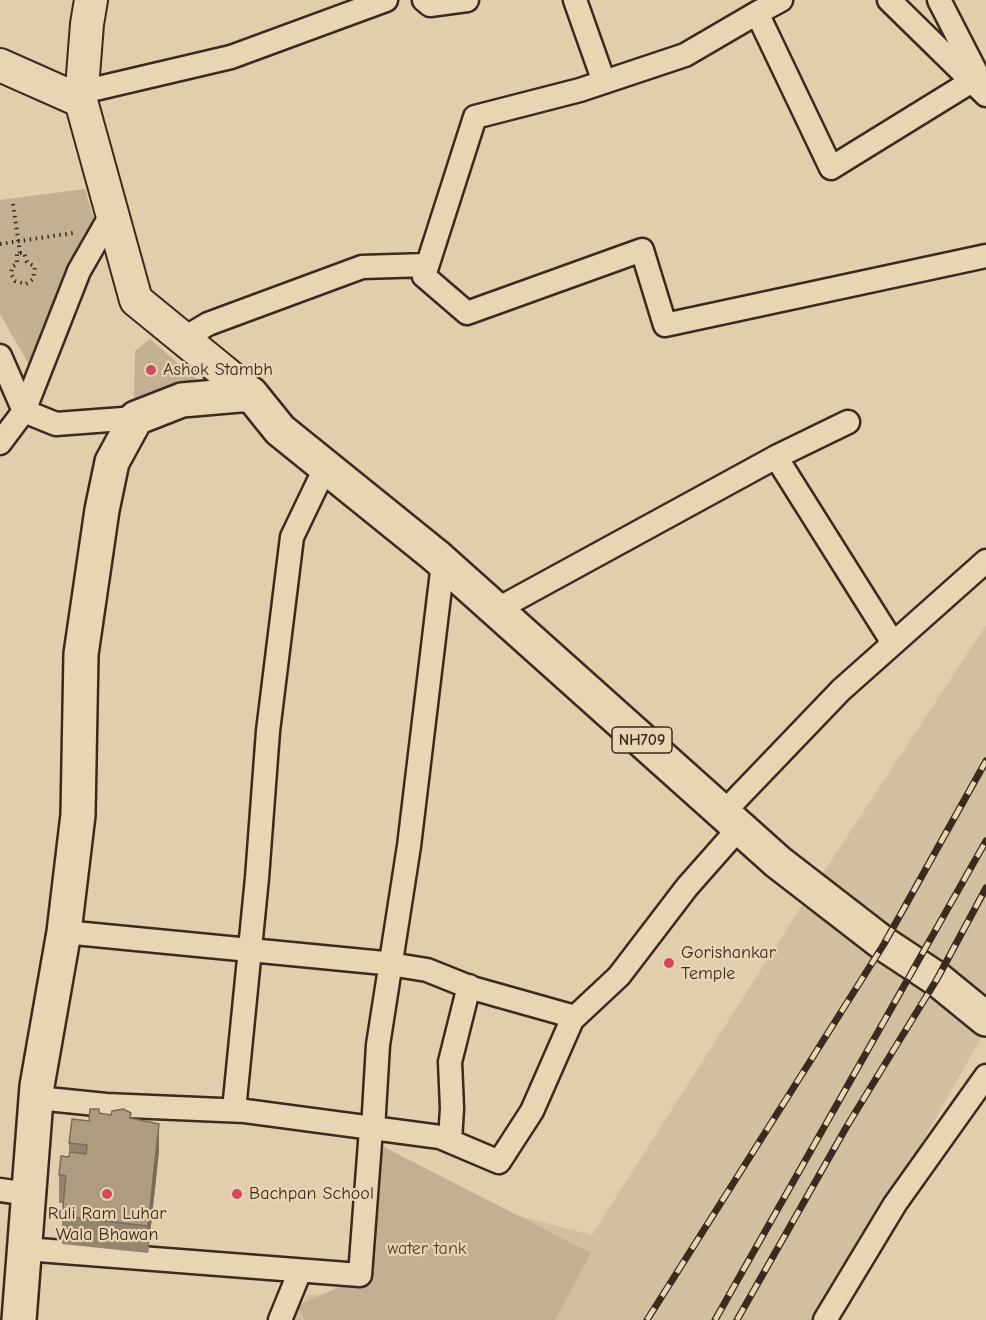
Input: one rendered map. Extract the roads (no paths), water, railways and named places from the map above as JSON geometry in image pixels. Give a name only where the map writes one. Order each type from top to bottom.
[{"type":"main road","points":[[19,1320],[25,1249],[14,1192],[37,1098],[64,933],[78,815],[81,654],[112,462],[136,418],[182,400],[251,394],[280,430],[316,458]]},
{"type":"main road","name":"NH709","points":[[316,458],[443,563],[778,862],[884,944],[937,979],[986,1019]]},
{"type":"street","points":[[92,0],[82,96],[107,222],[136,300],[251,394]]},
{"type":"street","points":[[0,65],[82,96],[231,57],[386,0]]},
{"type":"street","points":[[424,0],[430,5],[467,0]]},
{"type":"street","points":[[574,0],[604,82]]},
{"type":"street","points":[[781,0],[685,55],[604,82],[476,117],[424,276],[467,313],[642,249],[665,325],[986,256]]},
{"type":"street","points":[[889,0],[981,89]]},
{"type":"street","points":[[939,0],[981,89]]},
{"type":"street","points":[[757,13],[831,168],[981,89]]},
{"type":"street","points":[[0,443],[24,411],[79,271],[107,222]]},
{"type":"street","points":[[183,339],[208,324],[363,267],[428,265]]},
{"type":"street","points":[[0,356],[24,411],[56,424],[136,418]]},
{"type":"street","points":[[496,610],[776,457],[848,422]]},
{"type":"street","points":[[776,457],[893,643]]},
{"type":"street","points":[[234,1110],[268,731],[292,537],[316,458]]},
{"type":"street","points":[[37,1098],[106,1105],[234,1110],[440,1137],[499,1162],[532,1111],[575,1017],[618,976],[687,887],[732,820],[841,690],[986,561]]},
{"type":"street","points":[[25,1249],[360,1275],[378,1045],[409,846],[443,563]]},
{"type":"street","points":[[64,933],[389,964],[427,970],[469,986],[575,1017]]},
{"type":"street","points":[[450,1141],[452,1108],[450,1062],[469,986]]},
{"type":"street","points":[[825,1320],[895,1204],[986,1076]]},
{"type":"street","points":[[280,1320],[300,1271]]},
{"type":"railway","points":[[647,1320],[884,944],[986,761]]},
{"type":"railway","points":[[715,1320],[986,841]]},
{"type":"railway","points":[[737,1320],[847,1126],[937,979],[986,888]]},
{"type":"place","name":"Ashok Stambh","points":[[151,370]]},
{"type":"place","name":"Gorishankar Temple","points":[[669,963]]},
{"type":"place","name":"Ruli Ram Luhar Wala Bhawan","points":[[107,1194]]},
{"type":"place","name":"Bachpan School","points":[[237,1194]]},
{"type":"park label","name":"water tank","points":[[427,1249]]}]
